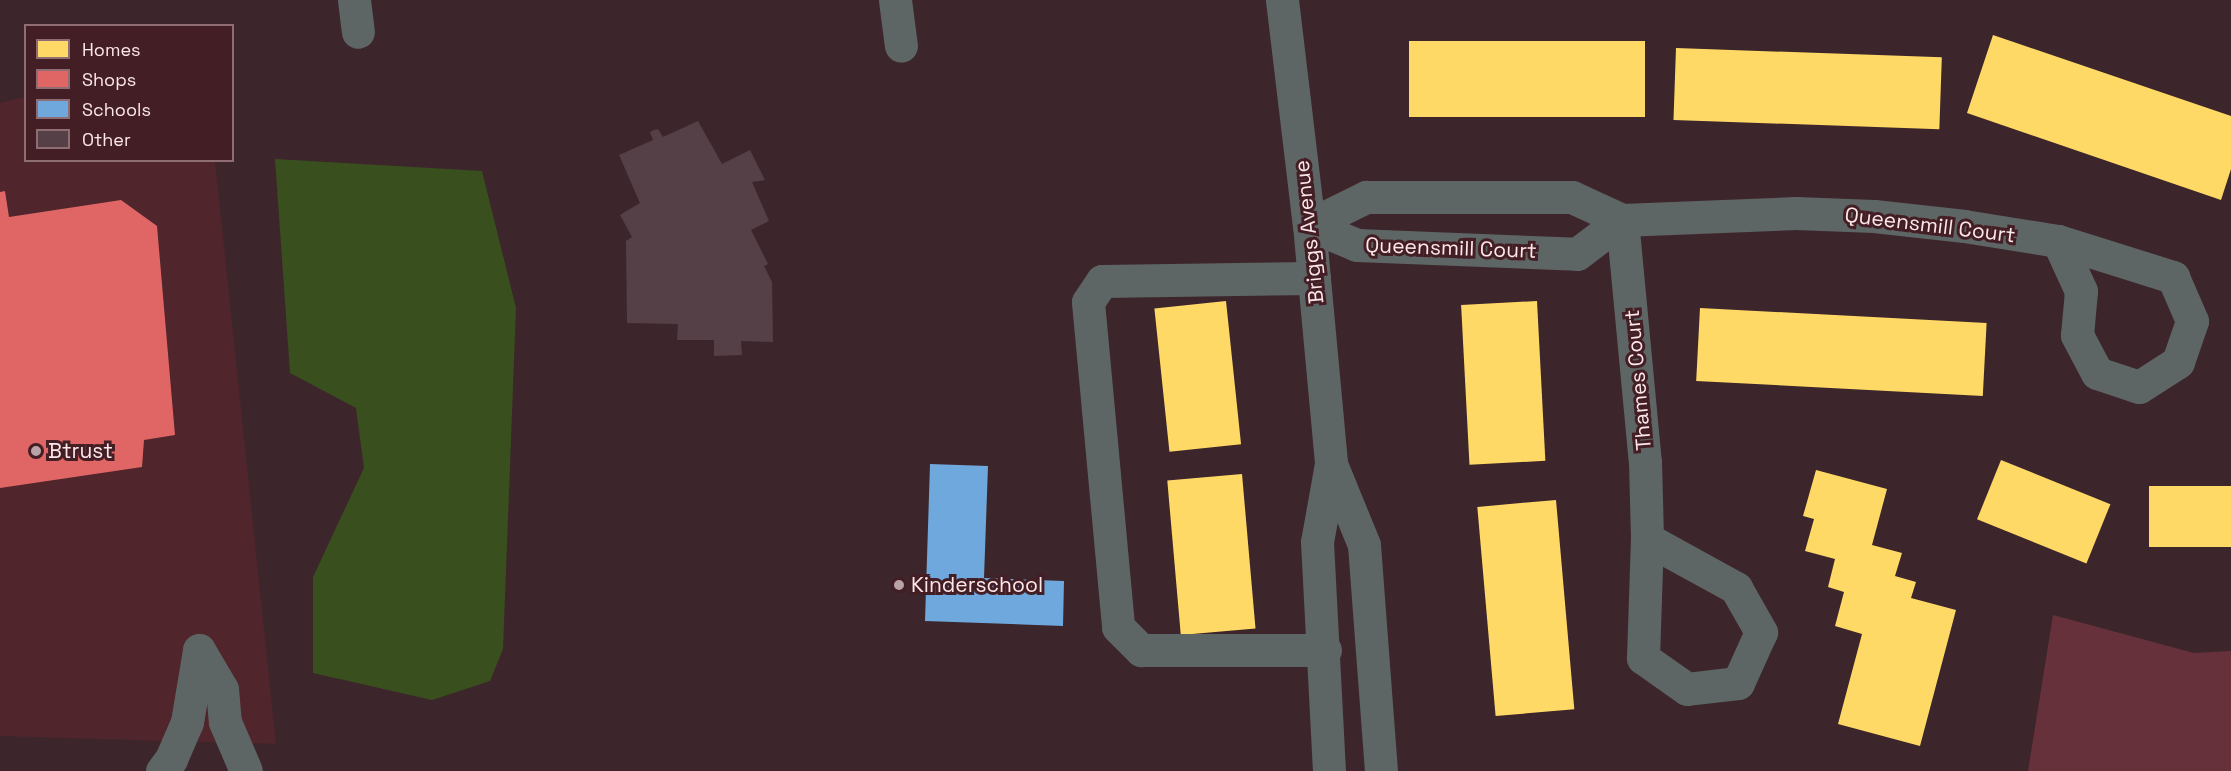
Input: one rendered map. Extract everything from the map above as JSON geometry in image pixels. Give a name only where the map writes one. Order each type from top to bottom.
[{"type":"street","points":[[354,0],[358,32]]},
{"type":"street","points":[[895,0],[901,46]]},
{"type":"street","name":"Briggs Avenue","points":[[1282,0],[1309,225],[1331,464],[1317,542],[1325,650],[1329,771]]},
{"type":"street","name":"Queensmill Court","points":[[1309,225],[1366,198],[1572,197],[1622,220],[1796,213],[1874,216],[2058,241],[2173,278],[2192,321],[2178,362],[2139,387],[2097,373],[2077,335],[2081,291],[2058,241]]},
{"type":"street","name":"Queensmill Court","points":[[1309,225],[1357,245],[1577,254],[1622,220]]},
{"type":"street","name":"Thames Court","points":[[1622,220],[1645,462],[1647,539],[1643,658],[1687,690],[1738,683],[1761,632],[1736,588],[1647,539]]},
{"type":"street","points":[[1314,278],[1102,281],[1088,302],[1118,627],[1140,650],[1325,650]]},
{"type":"street","name":"Briggs Avenue","points":[[1331,464],[1364,545],[1381,771]]},
{"type":"street","points":[[162,771],[171,759],[187,722],[200,650],[222,689],[225,722],[246,771]]},
{"type":"shaded area","points":[[24,97],[24,162],[215,162],[276,744],[0,736],[0,103]]},
{"type":"shaded area","points":[[275,159],[482,171],[516,308],[503,649],[490,681],[432,700],[313,673],[313,577],[364,468],[356,408],[290,373]]},
{"type":"shaded area","points":[[2053,615],[2194,653],[2231,651],[2231,771],[2028,771]]},
{"type":"building: Homes","points":[[1993,35],[2231,116],[2231,169],[2221,200],[1967,113]]},
{"type":"building: Homes","points":[[1409,41],[1645,41],[1645,117],[1409,117]]},
{"type":"building: Homes","points":[[1676,48],[1942,57],[1939,129],[1673,120]]},
{"type":"building: Homes","points":[[1226,301],[1241,444],[1169,452],[1154,309]]},
{"type":"building: Homes","points":[[1537,301],[1545,461],[1469,465],[1461,305]]},
{"type":"building: Homes","points":[[1700,308],[1987,323],[1983,396],[1696,381]]},
{"type":"building: Homes","points":[[2001,460],[2110,504],[2086,564],[1977,519]]},
{"type":"building: Homes","points":[[1816,470],[1887,489],[1872,545],[1902,553],[1895,576],[1916,582],[1911,598],[1956,610],[1920,746],[1838,724],[1862,634],[1835,626],[1844,592],[1828,587],[1835,559],[1805,551],[1814,519],[1803,516]]},
{"type":"building: Homes","points":[[1242,474],[1256,628],[1181,635],[1167,481]]},
{"type":"building: Homes","points":[[2149,486],[2231,486],[2231,547],[2149,547]]},
{"type":"building: Homes","points":[[1556,500],[1574,709],[1496,716],[1477,507]]},
{"type":"building: Shops","points":[[5,191],[9,217],[121,200],[157,226],[175,435],[144,440],[142,467],[0,488],[0,192]]},
{"type":"building: Schools","points":[[930,464],[988,466],[984,578],[1064,581],[1063,626],[925,621]]},
{"type":"building: Other","points":[[698,121],[722,164],[750,150],[765,180],[752,182],[769,221],[751,230],[768,264],[764,266],[772,282],[773,342],[741,341],[742,355],[714,356],[714,340],[677,340],[678,324],[627,323],[626,241],[632,237],[620,215],[640,203],[619,155],[653,140],[650,132],[654,130],[658,129],[663,137]]},
{"type":"place","name":"Btrust","points":[[36,451]]},
{"type":"place","name":"Kinderschool","points":[[899,585]]}]
